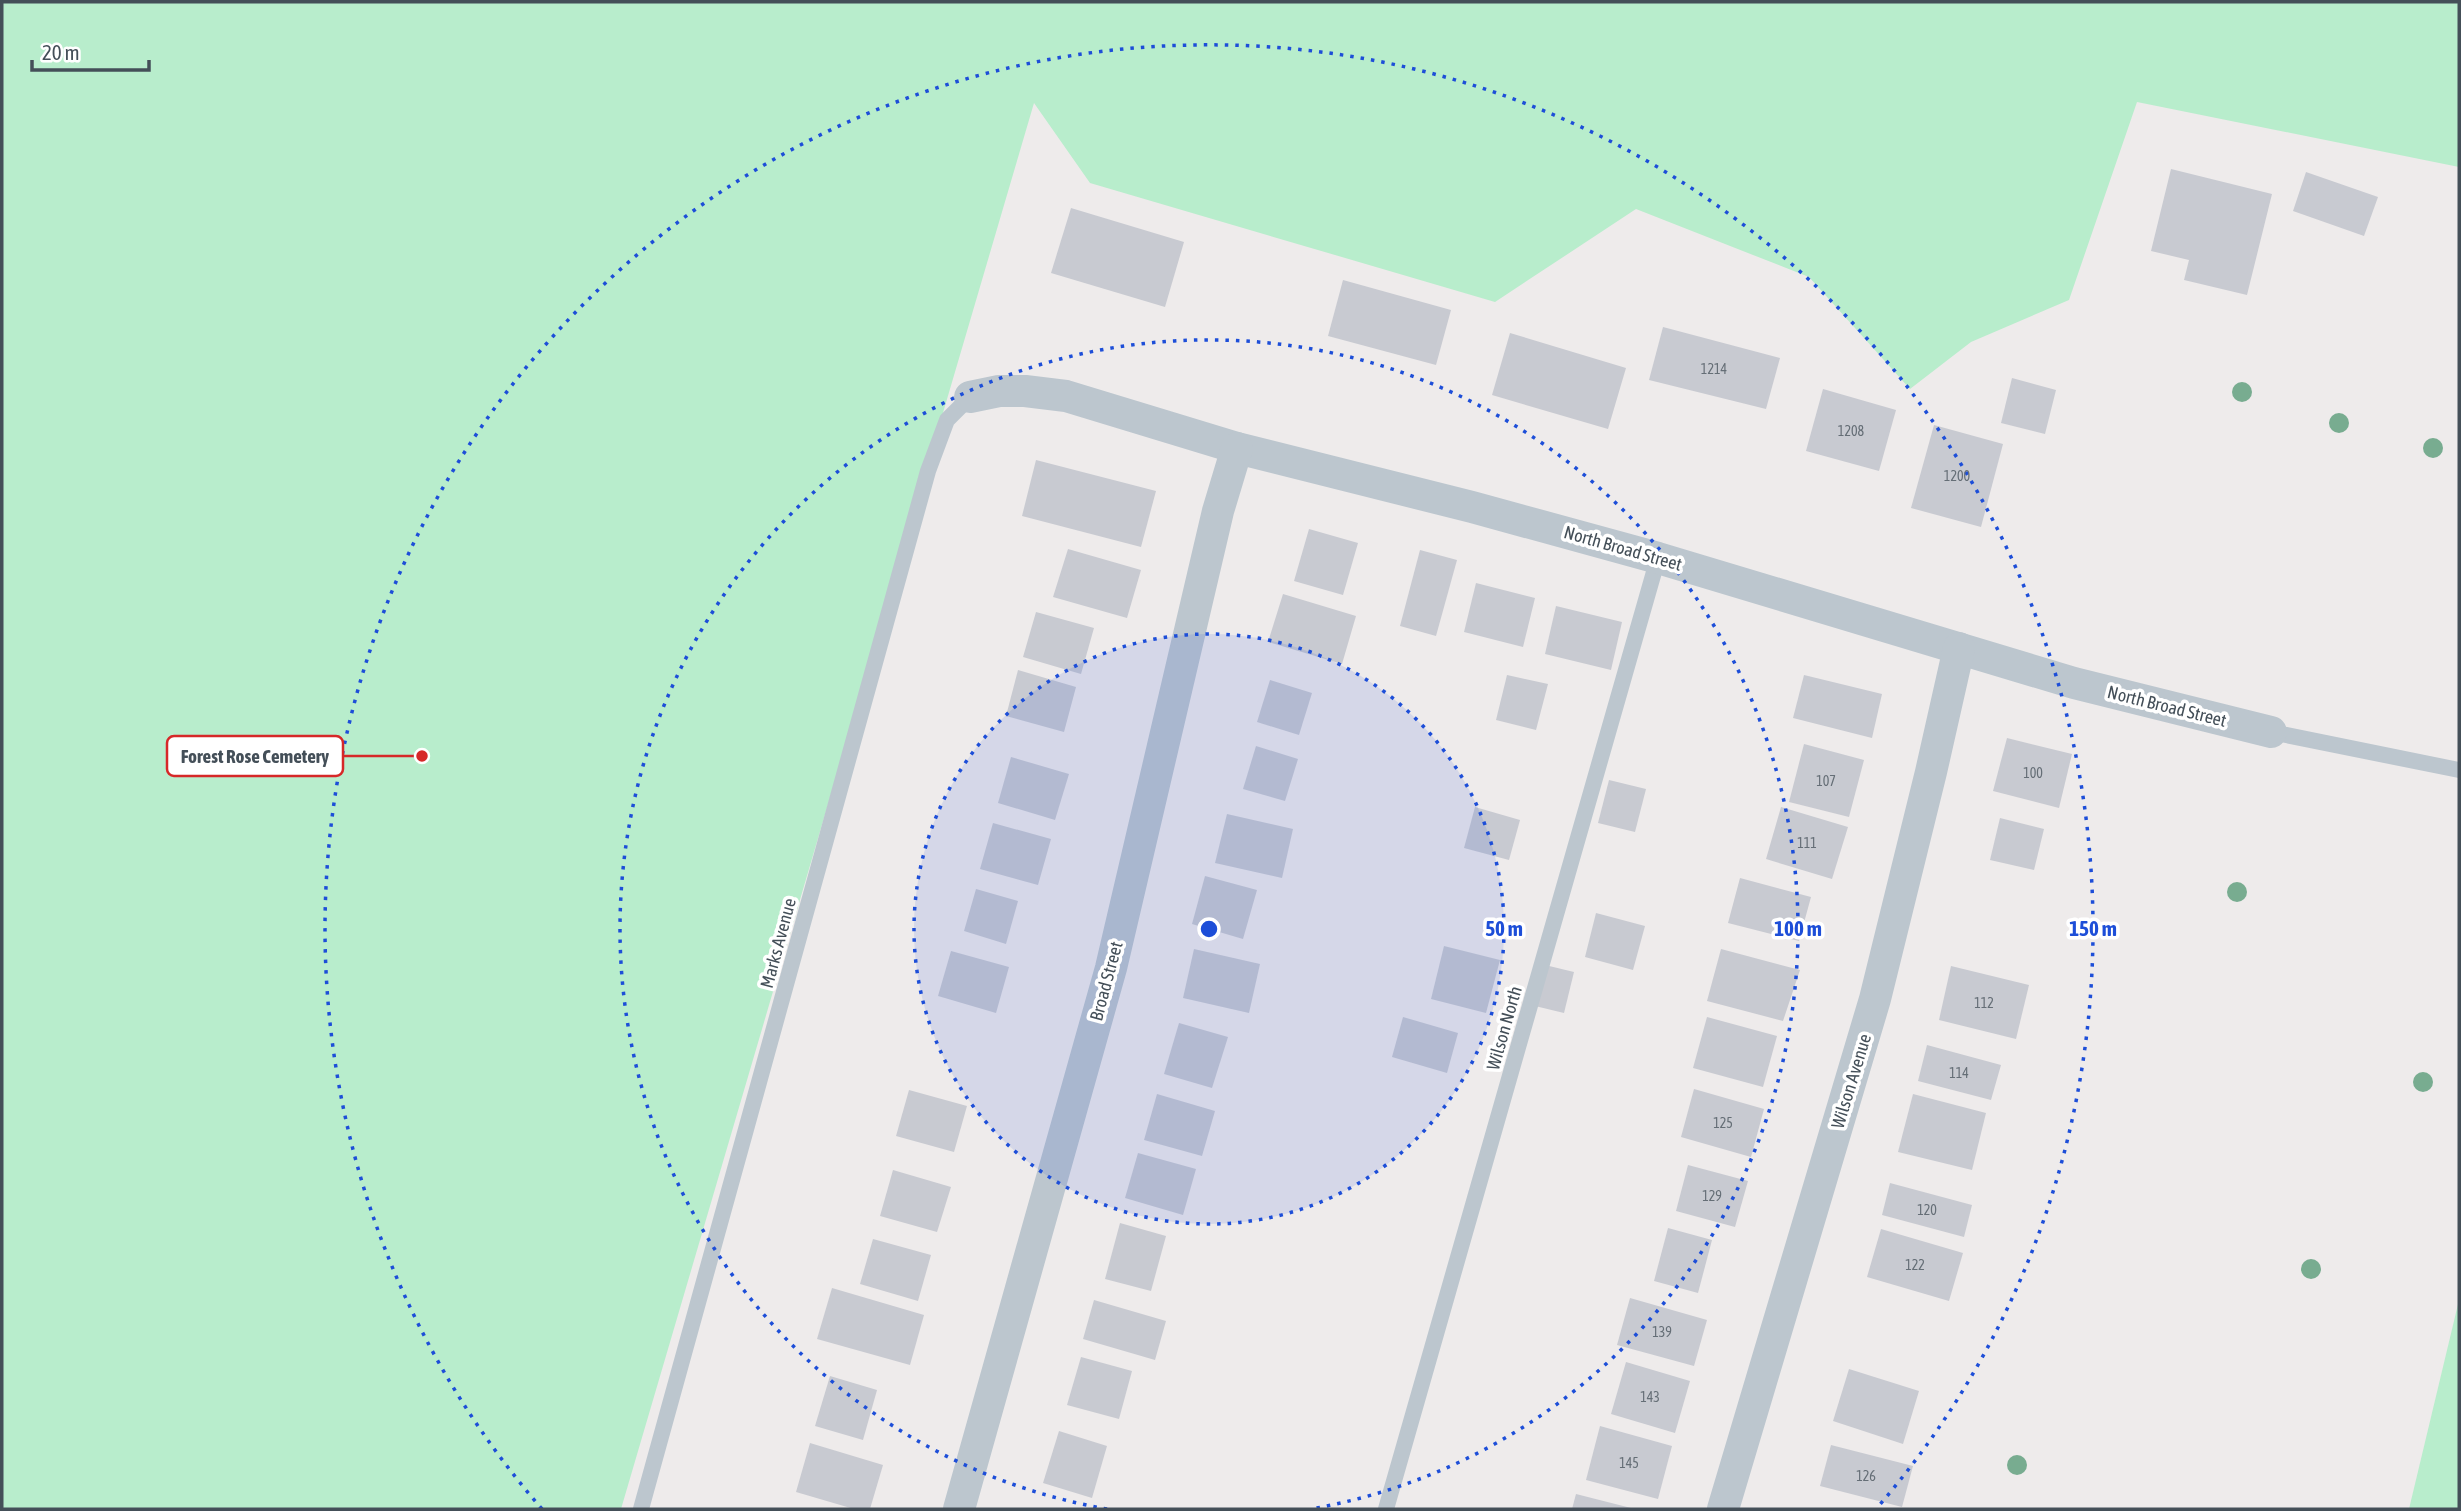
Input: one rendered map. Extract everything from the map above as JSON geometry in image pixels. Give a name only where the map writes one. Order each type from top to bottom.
[{"type":"street","name":"North Broad Street","points":[[971,397],[999,391],[1066,396],[1237,448],[1472,507],[1658,558],[2074,683],[2271,732]]},
{"type":"street","name":"Broad Street","points":[[959,1509],[1111,968],[1218,512],[1237,448]]},
{"type":"street","name":"Wilson Avenue","points":[[1723,1509],[1875,999],[1959,648]]},
{"type":"lane","name":"Marks Avenue","points":[[641,1509],[928,471],[947,420],[971,397]]},
{"type":"lane","name":"Wilson North","points":[[1387,1509],[1658,558]]},
{"type":"lane","points":[[2271,732],[2459,770]]},
{"type":"green space","points":[[2,2],[2459,2],[2459,167],[2137,102],[2069,300],[1971,342],[1910,389],[1809,277],[1636,209],[1495,302],[1090,183],[1034,103],[621,1509],[2,1509]]},
{"type":"green space","points":[[2459,1300],[2459,1509],[2409,1509]]},
{"type":"building","points":[[2171,169],[2272,194],[2247,295],[2184,280],[2189,260],[2151,251]]},
{"type":"building","points":[[2306,172],[2378,197],[2364,236],[2293,211]]},
{"type":"building","points":[[1071,208],[1184,242],[1165,307],[1051,273]]},
{"type":"building","points":[[1343,280],[1451,310],[1436,365],[1328,336]]},
{"type":"building","points":[[1663,327],[1780,358],[1766,409],[1649,380]]},
{"type":"building","points":[[1510,333],[1626,368],[1608,429],[1492,395]]},
{"type":"building","points":[[2012,378],[2056,390],[2045,434],[2001,423]]},
{"type":"building","points":[[1823,389],[1896,410],[1879,471],[1806,451]]},
{"type":"building","points":[[1934,425],[2003,444],[1981,527],[1911,508]]},
{"type":"building","points":[[1036,460],[1156,491],[1141,547],[1022,516]]},
{"type":"building","points":[[1309,529],[1358,543],[1343,595],[1294,581]]},
{"type":"building","points":[[1068,549],[1141,570],[1127,618],[1053,597]]},
{"type":"building","points":[[1420,550],[1457,560],[1436,636],[1400,626]]},
{"type":"building","points":[[1476,583],[1535,598],[1523,647],[1464,632]]},
{"type":"building","points":[[1283,594],[1356,616],[1342,664],[1268,642]]},
{"type":"building","points":[[1556,606],[1622,622],[1611,670],[1545,654]]},
{"type":"building","points":[[1036,612],[1094,628],[1081,674],[1023,657]]},
{"type":"building","points":[[1018,670],[1076,687],[1064,732],[1006,716]]},
{"type":"building","points":[[1507,675],[1548,684],[1536,730],[1496,720]]},
{"type":"building","points":[[1804,675],[1882,694],[1872,738],[1793,718]]},
{"type":"building","points":[[1270,680],[1312,693],[1299,735],[1257,722]]},
{"type":"building","points":[[2007,738],[2072,754],[2059,808],[1993,791]]},
{"type":"building","points":[[1804,744],[1864,760],[1849,817],[1789,802]]},
{"type":"building","points":[[1256,746],[1298,759],[1285,801],[1243,789]]},
{"type":"building","points":[[1011,757],[1069,774],[1055,820],[998,803]]},
{"type":"building","points":[[1609,780],[1646,789],[1635,832],[1598,823]]},
{"type":"building","points":[[1475,807],[1520,820],[1509,860],[1464,848]]},
{"type":"building","points":[[1781,807],[1848,827],[1832,879],[1766,859]]},
{"type":"building","points":[[1227,814],[1293,829],[1282,878],[1215,863]]},
{"type":"building","points":[[2000,818],[2044,829],[2034,870],[1990,860]]},
{"type":"building","points":[[993,823],[1051,839],[1038,885],[980,869]]},
{"type":"building","points":[[1205,876],[1257,890],[1243,939],[1192,924]]},
{"type":"building","points":[[1740,878],[1811,897],[1799,941],[1728,923]]},
{"type":"building","points":[[976,889],[1018,901],[1006,944],[964,931]]},
{"type":"building","points":[[1596,913],[1645,926],[1633,970],[1585,957]]},
{"type":"building","points":[[1444,946],[1500,960],[1486,1013],[1431,999]]},
{"type":"building","points":[[1194,949],[1260,964],[1249,1013],[1183,998]]},
{"type":"building","points":[[1721,949],[1800,970],[1783,1021],[1707,1001]]},
{"type":"building","points":[[951,951],[1009,967],[996,1013],[938,996]]},
{"type":"building","points":[[1545,965],[1574,972],[1564,1013],[1535,1006]]},
{"type":"building","points":[[1951,966],[2029,985],[2016,1039],[1939,1020]]},
{"type":"building","points":[[1403,1017],[1458,1033],[1447,1073],[1392,1057]]},
{"type":"building","points":[[1707,1017],[1777,1036],[1763,1087],[1693,1068]]},
{"type":"building","points":[[1179,1023],[1228,1037],[1212,1088],[1164,1074]]},
{"type":"building","points":[[1927,1045],[2001,1065],[1991,1100],[1918,1081]]},
{"type":"building","points":[[1694,1089],[1764,1109],[1751,1157],[1681,1137]]},
{"type":"building","points":[[909,1090],[967,1106],[954,1152],[896,1136]]},
{"type":"building","points":[[1157,1094],[1215,1111],[1202,1156],[1144,1140]]},
{"type":"building","points":[[1913,1094],[1986,1113],[1972,1170],[1898,1152]]},
{"type":"building","points":[[1138,1153],[1196,1169],[1183,1215],[1125,1198]]},
{"type":"building","points":[[1688,1165],[1748,1181],[1735,1227],[1676,1211]]},
{"type":"building","points":[[893,1170],[951,1187],[937,1232],[880,1216]]},
{"type":"building","points":[[1890,1183],[1972,1205],[1964,1237],[1882,1215]]},
{"type":"building","points":[[1120,1223],[1166,1236],[1151,1291],[1105,1279]]},
{"type":"building","points":[[1668,1228],[1712,1240],[1698,1293],[1654,1281]]},
{"type":"building","points":[[1881,1229],[1963,1253],[1949,1301],[1867,1277]]},
{"type":"building","points":[[873,1239],[931,1255],[918,1301],[860,1284]]},
{"type":"building","points":[[832,1288],[924,1315],[910,1365],[817,1339]]},
{"type":"building","points":[[1630,1298],[1707,1320],[1694,1366],[1617,1345]]},
{"type":"building","points":[[1094,1300],[1166,1321],[1155,1360],[1083,1339]]},
{"type":"building","points":[[1081,1357],[1132,1371],[1119,1419],[1067,1405]]},
{"type":"building","points":[[1626,1362],[1690,1381],[1675,1433],[1611,1414]]},
{"type":"building","points":[[1849,1369],[1919,1391],[1903,1444],[1833,1421]]},
{"type":"building","points":[[830,1376],[877,1390],[863,1440],[815,1426]]},
{"type":"building","points":[[1600,1426],[1672,1446],[1658,1499],[1586,1480]]},
{"type":"building","points":[[1059,1431],[1107,1446],[1092,1498],[1043,1483]]},
{"type":"building","points":[[810,1443],[883,1465],[870,1509],[854,1509],[796,1492]]},
{"type":"building","points":[[1831,1445],[1913,1466],[1902,1507],[1820,1486]]},
{"type":"building","points":[[1576,1494],[1631,1508],[1631,1509],[1572,1509]]},
{"type":"place","name":"Forest Rose Cemetery","points":[[422,756]]}]
